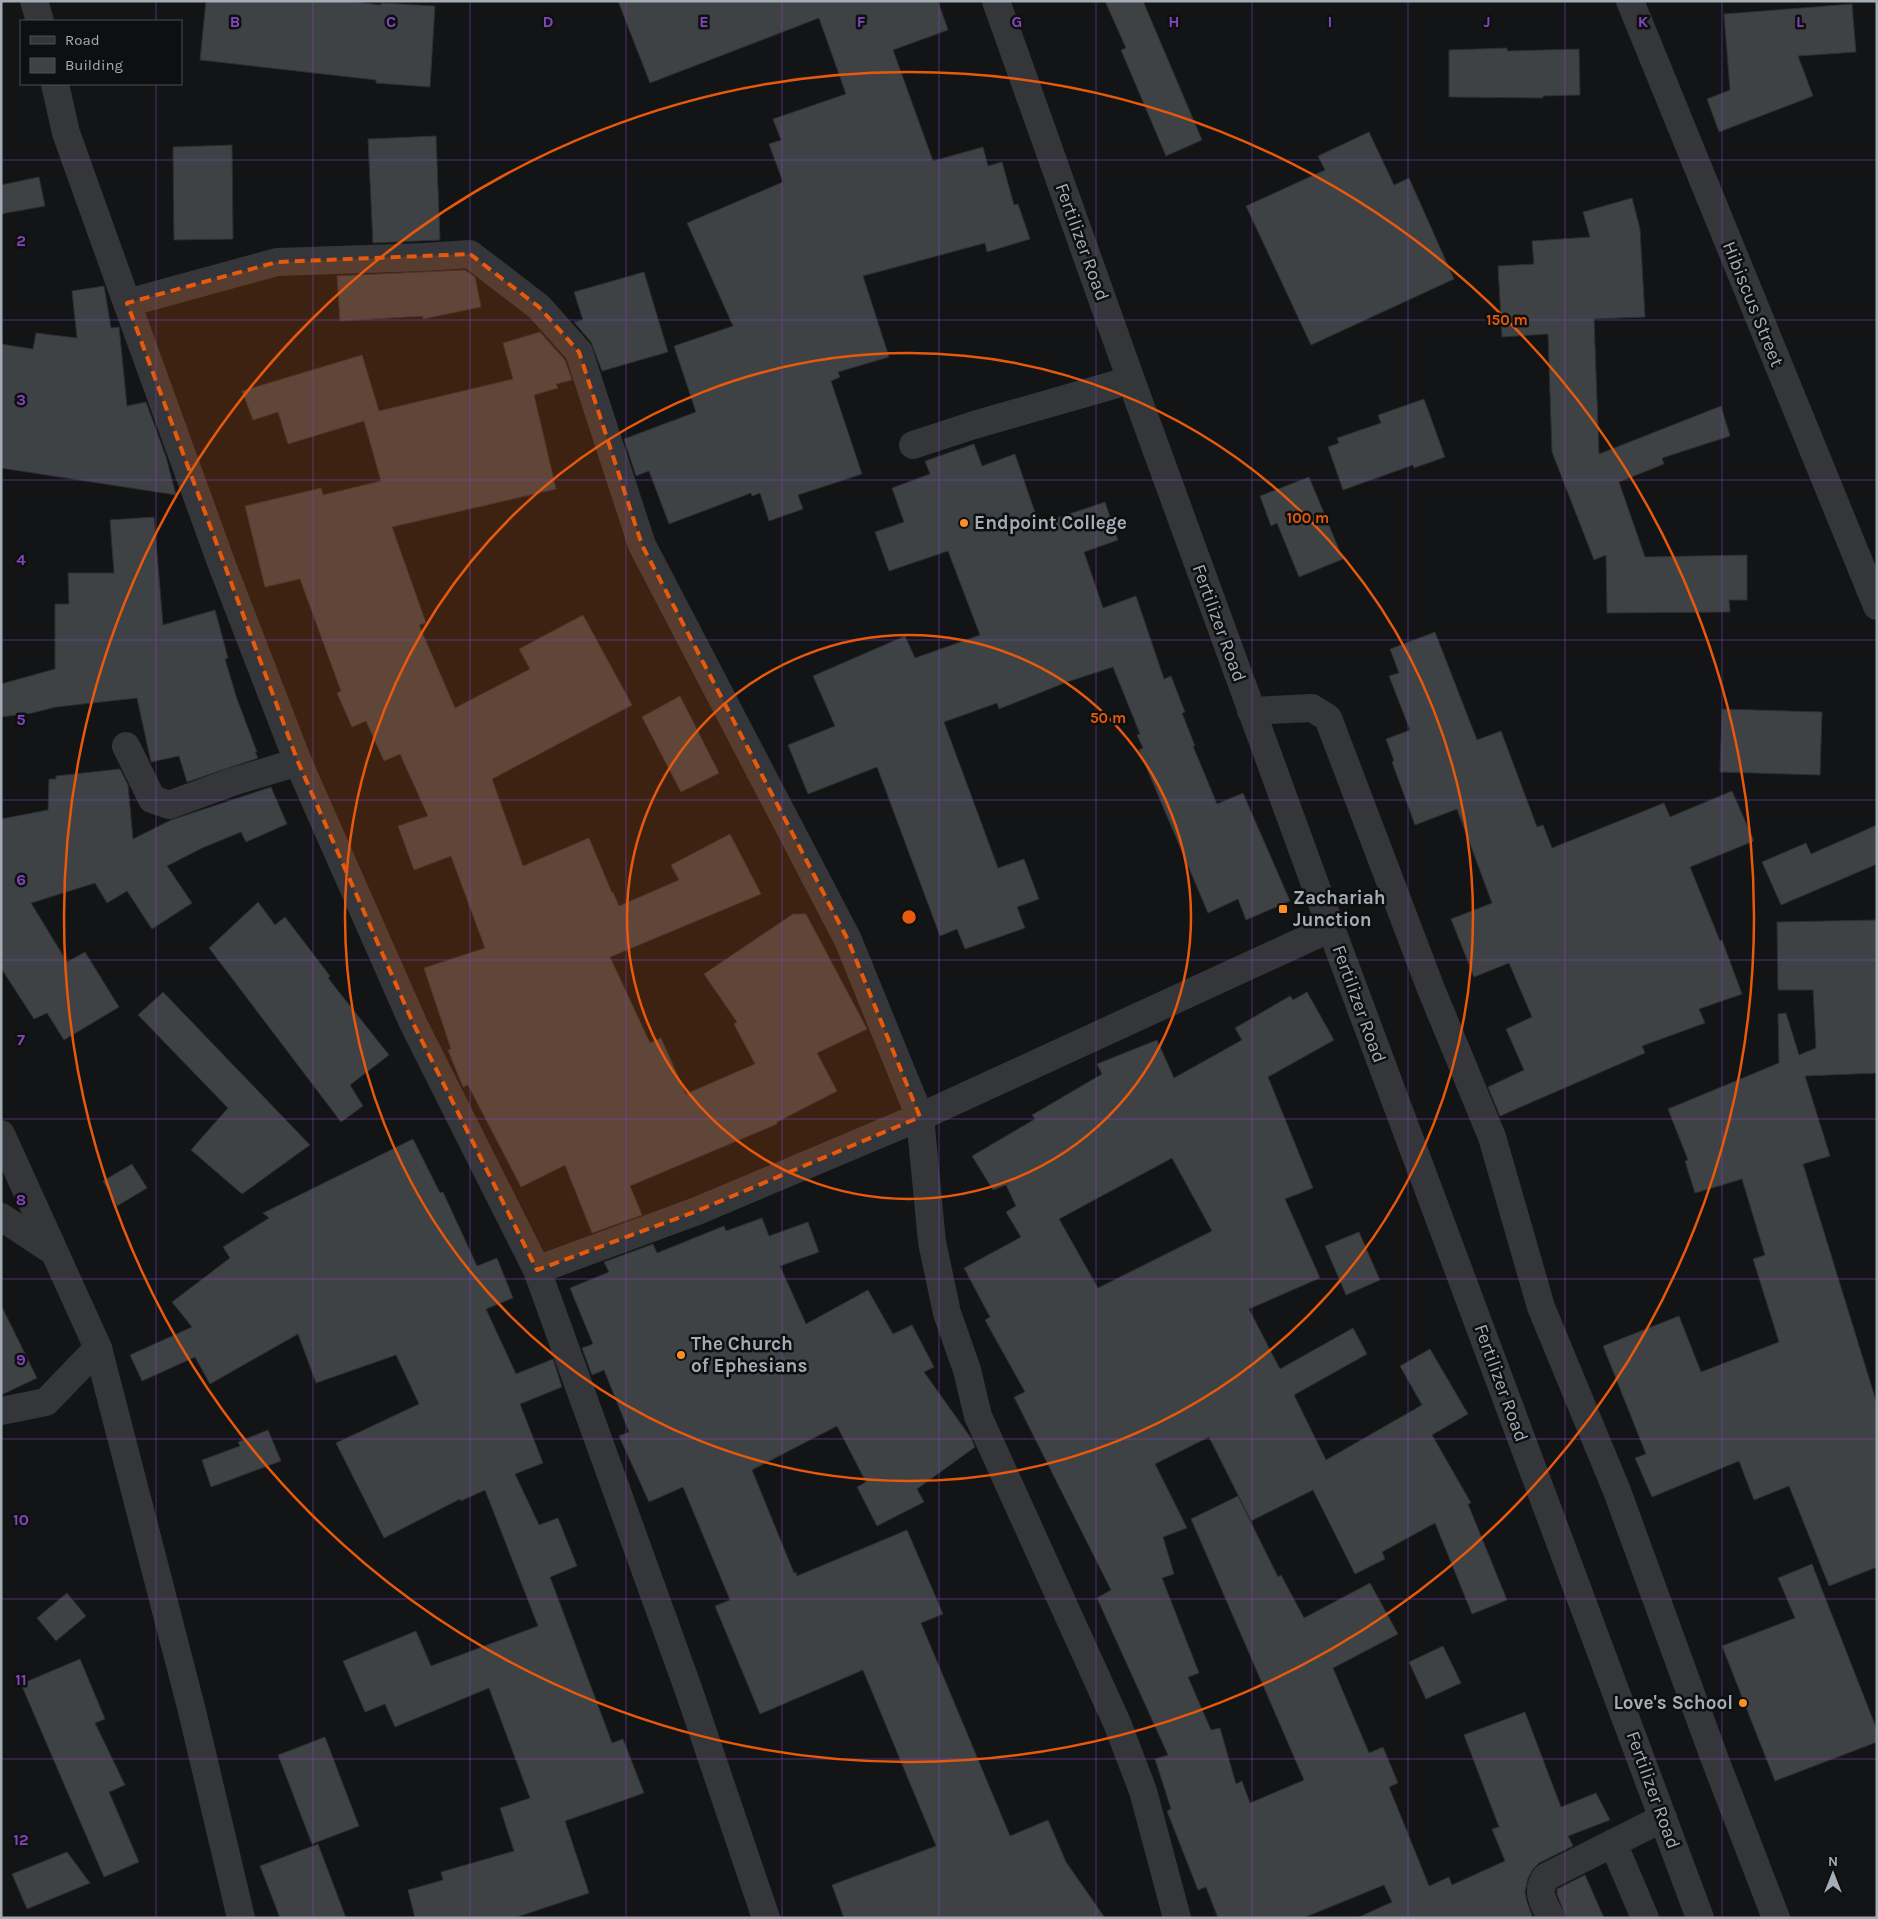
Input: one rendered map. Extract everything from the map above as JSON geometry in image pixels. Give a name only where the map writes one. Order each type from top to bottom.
[{"type":"street","points":[[34,1],[40,20]]},
{"type":"street","name":"Fertilizer Road","points":[[996,1],[1251,711],[1700,1918]]},
{"type":"street","name":"Hibiscus Street","points":[[1630,1],[1877,606]]},
{"type":"street","points":[[55,85],[66,133],[222,565],[298,762],[413,1023],[537,1270],[689,1691],[766,1918]]},
{"type":"street","points":[[127,303],[277,262],[425,258],[470,254],[540,307],[579,352],[642,546],[848,940],[920,1117],[932,1242],[947,1313],[967,1370],[978,1416],[1116,1723],[1143,1792],[1177,1918]]},
{"type":"street","points":[[913,445],[974,425],[1131,380]]},
{"type":"street","points":[[1251,711],[1312,708],[1328,718],[1431,989],[1492,1137],[1541,1306],[1617,1491],[1714,1757],[1776,1918]]},
{"type":"street","points":[[126,746],[152,799],[168,805],[232,782],[298,762]]},
{"type":"street","points":[[537,1270],[697,1210],[920,1117],[1331,928]]},
{"type":"street","points":[[1,1134],[98,1348],[191,1707],[241,1918]]},
{"type":"street","points":[[1,1217],[53,1251]]},
{"type":"street","points":[[1,1411],[46,1402],[98,1348]]},
{"type":"street","points":[[1552,1918],[1540,1895],[1540,1888],[1546,1877],[1663,1818]]},
{"type":"street","points":[[1613,1843],[1645,1918]]},
{"type":"highlighted area","points":[[470,254],[539,307],[579,352],[642,545],[848,940],[920,1117],[697,1211],[537,1270],[413,1023],[298,762],[127,303],[277,262]]},
{"type":"building","points":[[206,1],[349,1],[381,5],[381,3],[435,6],[430,87],[376,83],[376,80],[200,60]]},
{"type":"building","points":[[618,1],[938,1],[948,30],[893,50],[933,161],[983,147],[988,166],[1002,162],[1014,205],[1018,204],[1030,239],[987,252],[985,243],[863,276],[889,357],[838,372],[840,377],[831,381],[862,474],[798,495],[803,509],[769,521],[760,493],[752,496],[751,493],[669,524],[649,471],[636,476],[624,439],[696,412],[674,346],[733,326],[687,223],[783,182],[769,144],[781,140],[773,119],[846,94],[819,18],[650,83]]},
{"type":"building","points":[[1105,1],[1143,1],[1202,140],[1166,156],[1121,50],[1126,48]]},
{"type":"building","points":[[1852,4],[1856,52],[1798,56],[1813,96],[1719,132],[1707,99],[1730,90],[1724,14]]},
{"type":"building","points":[[1507,48],[1507,51],[1579,49],[1580,95],[1543,96],[1543,98],[1449,97],[1449,50]]},
{"type":"building","points":[[1369,132],[1394,185],[1409,178],[1454,279],[1311,345],[1246,206],[1325,170],[1318,156]]},
{"type":"building","points":[[436,136],[440,240],[373,243],[368,139]]},
{"type":"building","points":[[232,145],[233,239],[174,240],[173,147]]},
{"type":"building","points":[[39,177],[45,206],[1,214],[1,185]]},
{"type":"building","points":[[1632,198],[1640,229],[1645,317],[1594,319],[1599,454],[1721,406],[1730,436],[1662,458],[1664,464],[1619,482],[1645,557],[1747,555],[1747,600],[1729,600],[1730,612],[1607,613],[1606,555],[1594,560],[1552,452],[1548,334],[1502,337],[1498,266],[1534,264],[1532,241],[1590,237],[1583,212]]},
{"type":"building","points":[[465,270],[475,277],[481,307],[423,319],[423,316],[340,321],[337,276]]},
{"type":"building","points":[[644,272],[668,352],[602,371],[591,342],[574,322],[583,320],[574,292]]},
{"type":"building","points":[[104,286],[111,328],[119,327],[127,406],[146,402],[166,457],[176,495],[1,468],[1,344],[33,349],[36,333],[77,338],[72,291]]},
{"type":"building","points":[[540,332],[565,360],[572,380],[556,384],[558,388],[534,395],[556,489],[392,527],[426,623],[419,625],[455,708],[530,669],[519,649],[583,615],[632,705],[492,779],[523,866],[589,838],[619,906],[679,880],[671,865],[730,834],[761,894],[610,957],[650,1043],[661,1038],[686,1094],[755,1064],[734,1024],[737,1022],[704,974],[793,914],[806,914],[867,1029],[817,1053],[837,1091],[777,1122],[777,1124],[630,1186],[642,1215],[592,1233],[565,1165],[521,1187],[468,1085],[463,1087],[448,1050],[451,1049],[424,968],[485,948],[451,856],[414,870],[398,826],[428,816],[400,754],[384,761],[366,721],[352,727],[337,693],[341,691],[300,579],[265,587],[245,506],[321,488],[323,495],[381,481],[364,421],[288,444],[278,412],[253,420],[242,391],[362,355],[379,411],[513,379],[503,343]]},
{"type":"building","points":[[1424,399],[1445,457],[1414,468],[1413,465],[1343,490],[1328,447],[1339,443],[1337,438],[1381,423],[1378,415]]},
{"type":"building","points":[[974,444],[982,466],[1015,454],[1039,524],[1105,502],[1118,540],[1084,552],[1103,608],[1136,596],[1164,679],[1171,676],[1185,712],[1182,713],[1195,746],[1193,746],[1217,804],[1243,793],[1290,901],[1246,920],[1238,899],[1208,913],[1139,750],[1143,748],[1137,735],[1140,734],[1113,667],[1067,682],[999,709],[997,703],[944,722],[998,868],[1024,859],[1039,899],[1017,907],[1025,928],[965,949],[957,929],[940,936],[877,767],[808,794],[788,745],[835,726],[813,676],[905,636],[915,658],[980,635],[948,551],[889,571],[875,532],[904,522],[892,488],[930,474],[925,461]]},
{"type":"building","points":[[1309,477],[1343,559],[1299,577],[1277,523],[1271,526],[1260,496]]},
{"type":"building","points":[[154,517],[163,625],[215,610],[228,658],[225,659],[258,758],[187,782],[179,756],[151,762],[137,698],[56,707],[32,713],[1,717],[1,684],[55,669],[55,604],[69,604],[68,573],[114,573],[110,520]]},
{"type":"building","points":[[1435,632],[1477,740],[1501,731],[1537,827],[1543,825],[1552,848],[1664,803],[1670,817],[1732,791],[1754,841],[1690,867],[1720,941],[1722,940],[1742,994],[1699,1009],[1705,1023],[1642,1046],[1645,1053],[1500,1116],[1488,1087],[1524,1070],[1506,1029],[1532,1017],[1509,963],[1474,977],[1451,919],[1492,903],[1457,809],[1415,825],[1392,762],[1394,761],[1386,739],[1410,730],[1389,676],[1399,673],[1390,649]]},
{"type":"building","points":[[680,696],[719,773],[681,792],[642,717]]},
{"type":"building","points":[[1722,709],[1822,712],[1820,775],[1720,772]]},
{"type":"building","points":[[120,769],[128,785],[133,839],[171,820],[271,787],[287,824],[246,842],[241,832],[202,848],[167,866],[192,903],[152,929],[127,891],[107,903],[95,883],[31,903],[67,962],[85,952],[119,1007],[64,1040],[47,1013],[34,1019],[1,968],[1,819],[48,810],[49,779],[56,779],[56,776]]},
{"type":"building","points":[[1877,825],[1877,864],[1781,905],[1762,862],[1806,843],[1811,854]]},
{"type":"building","points":[[258,902],[275,925],[285,917],[330,976],[328,978],[389,1055],[350,1085],[363,1106],[341,1122],[209,948]]},
{"type":"building","points":[[1877,920],[1877,1073],[1805,1076],[1830,1156],[1803,1164],[1877,1404],[1877,1567],[1829,1586],[1789,1486],[1754,1500],[1739,1461],[1652,1497],[1635,1458],[1646,1454],[1603,1346],[1679,1316],[1701,1372],[1779,1342],[1753,1259],[1765,1255],[1742,1179],[1695,1193],[1685,1161],[1688,1160],[1668,1109],[1779,1063],[1778,1014],[1786,1013],[1799,1055],[1816,1048],[1813,990],[1778,990],[1777,922]]},
{"type":"building","points":[[163,992],[310,1145],[242,1194],[191,1150],[228,1108],[138,1015]]},
{"type":"building","points":[[1307,992],[1334,1040],[1268,1077],[1313,1188],[1285,1199],[1320,1278],[1249,1309],[1280,1369],[1353,1328],[1367,1354],[1294,1395],[1326,1460],[1422,1405],[1400,1366],[1430,1349],[1468,1414],[1432,1435],[1471,1503],[1468,1504],[1507,1600],[1472,1614],[1435,1523],[1382,1552],[1385,1559],[1355,1574],[1313,1490],[1251,1521],[1209,1437],[1155,1464],[1187,1528],[1163,1537],[1174,1574],[1162,1578],[1199,1673],[1188,1677],[1211,1730],[1220,1728],[1236,1784],[1242,1781],[1250,1803],[1304,1780],[1191,1519],[1238,1496],[1278,1577],[1281,1575],[1304,1618],[1370,1583],[1398,1634],[1333,1668],[1369,1753],[1383,1747],[1398,1783],[1389,1787],[1429,1886],[1449,1877],[1452,1885],[1505,1861],[1492,1829],[1499,1827],[1464,1735],[1525,1712],[1561,1807],[1596,1793],[1610,1820],[1568,1836],[1573,1846],[1539,1863],[1533,1869],[1528,1878],[1525,1892],[1533,1918],[1357,1918],[1392,1902],[1384,1885],[1303,1918],[1218,1918],[1206,1887],[1198,1890],[1167,1811],[1171,1809],[1155,1759],[1168,1755],[1097,1598],[1111,1590],[1014,1397],[1025,1392],[985,1320],[990,1317],[964,1268],[1021,1237],[1006,1212],[1016,1206],[1006,1185],[993,1190],[972,1156],[1035,1119],[1032,1115],[1102,1074],[1097,1064],[1157,1040],[1174,1078],[1242,1040],[1235,1028],[1290,996],[1293,1000]],"holes":[[[1172,1158],[1212,1231],[1098,1288],[1059,1219]]]},
{"type":"building","points":[[413,1139],[440,1193],[443,1192],[477,1266],[497,1258],[513,1298],[486,1309],[516,1374],[553,1359],[562,1387],[520,1404],[543,1463],[515,1474],[539,1525],[558,1518],[577,1566],[550,1577],[612,1743],[623,1739],[644,1793],[565,1821],[589,1893],[514,1918],[415,1918],[408,1890],[443,1880],[441,1872],[514,1851],[500,1808],[530,1798],[489,1688],[395,1727],[385,1704],[365,1712],[343,1661],[416,1631],[431,1666],[538,1626],[485,1490],[461,1501],[460,1499],[384,1538],[336,1443],[419,1404],[396,1355],[316,1383],[298,1334],[210,1384],[195,1357],[142,1381],[130,1355],[192,1327],[172,1302],[230,1258],[223,1247],[269,1218],[263,1213]]},
{"type":"building","points":[[132,1164],[147,1188],[117,1206],[103,1181]]},
{"type":"building","points":[[762,1218],[769,1236],[808,1222],[819,1252],[780,1266],[806,1324],[868,1290],[893,1334],[912,1325],[934,1367],[924,1372],[971,1438],[975,1447],[917,1489],[924,1502],[877,1526],[857,1487],[866,1482],[837,1426],[752,1470],[794,1573],[796,1572],[797,1576],[907,1530],[943,1614],[921,1623],[1010,1836],[1048,1820],[1066,1862],[1105,1918],[844,1918],[832,1885],[936,1846],[863,1670],[760,1714],[715,1606],[730,1600],[683,1487],[649,1502],[619,1436],[629,1432],[604,1370],[592,1375],[582,1348],[593,1344],[570,1288],[609,1272],[604,1262],[653,1244],[657,1253],[724,1226],[726,1231]]},
{"type":"building","points":[[1359,1232],[1380,1280],[1346,1295],[1325,1246]]},
{"type":"building","points":[[1,1305],[37,1378],[1,1395]]},
{"type":"building","points":[[268,1430],[281,1461],[211,1487],[202,1460],[240,1446],[238,1442]]},
{"type":"building","points":[[1812,1564],[1877,1730],[1877,1742],[1775,1781],[1722,1646],[1795,1618],[1778,1578]]},
{"type":"building","points":[[67,1593],[86,1616],[56,1641],[37,1618]]},
{"type":"building","points":[[1443,1646],[1461,1683],[1426,1699],[1409,1662]]},
{"type":"building","points":[[80,1659],[105,1719],[95,1723],[125,1785],[109,1792],[139,1862],[104,1877],[21,1684]]},
{"type":"building","points":[[325,1737],[359,1826],[312,1844],[278,1755]]},
{"type":"building","points":[[318,1844],[346,1918],[280,1918],[260,1866]]},
{"type":"building","points":[[67,1852],[90,1883],[27,1909],[12,1874]]},
{"type":"building","points":[[1585,1875],[1604,1918],[1566,1918],[1557,1889]]},
{"type":"place","name":"Endpoint College","points":[[964,523]]},
{"type":"place","name":"Zachariah Junction","points":[[1283,909]]},
{"type":"place","name":"The Church of Ephesians","points":[[681,1355]]},
{"type":"place","name":"Love's School","points":[[1743,1703]]}]
